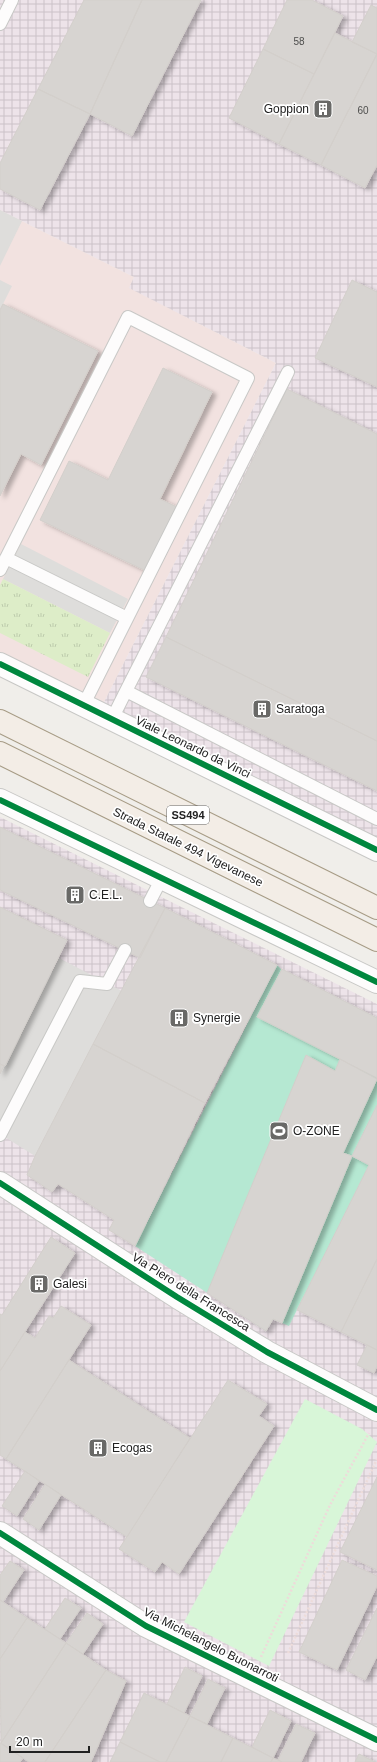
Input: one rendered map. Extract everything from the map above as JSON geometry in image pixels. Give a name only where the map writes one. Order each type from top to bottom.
[{"type":"main road","name":"SS494","points":[[0,721],[377,908]]},
{"type":"main road","name":"Strada Statale 494 Vigevanese","points":[[0,753],[377,940]]},
{"type":"street","name":"Viale Leonardo da Vinci","points":[[0,664],[377,850]]},
{"type":"street","points":[[0,800],[377,982]]},
{"type":"street","name":"Via Piero della Francesca","points":[[0,1183],[177,1298],[261,1348],[374,1420]]},
{"type":"street","name":"Via Michelangelo Buonarroti","points":[[0,1533],[146,1626],[377,1740]]},
{"type":"lane","points":[[0,24],[12,0]]},
{"type":"lane","points":[[0,570],[128,316],[248,378],[84,706]]},
{"type":"lane","points":[[112,719],[288,372]]},
{"type":"lane","points":[[6,558],[128,618]]},
{"type":"lane","points":[[126,691],[377,819]]},
{"type":"lane","points":[[150,901],[162,878]]},
{"type":"lane","points":[[0,1135],[80,981],[107,984],[125,950]]},
{"type":"path","points":[[252,1678],[330,1505],[374,1420]]},
{"type":"path","points":[[288,1653],[377,1459]]},
{"type":"shaded area","points":[[0,0],[377,0],[377,843],[101,708],[276,363],[129,288],[134,277],[0,210]]},
{"type":"shaded area","points":[[0,210],[134,277],[130,288],[276,363],[101,708],[0,656]]},
{"type":"shaded area","points":[[0,210],[22,221],[0,266]]},
{"type":"shaded area","points":[[0,280],[12,286],[0,310]]},
{"type":"shaded area","points":[[21,544],[128,599],[110,633],[3,579]]},
{"type":"shaded area","points":[[0,817],[377,1004],[377,1762],[0,1762]]},
{"type":"shaded area","points":[[59,958],[122,991],[35,1156],[0,1134],[0,1074]]},
{"type":"green space","points":[[3,579],[110,633],[88,677],[0,633],[0,585]]},
{"type":"green space","name":"O-ZONE","points":[[277,965],[282,970],[377,1018],[377,1105],[352,1156],[369,1165],[289,1326],[273,1319],[266,1331],[135,1246]]},
{"type":"green space","points":[[305,1399],[362,1429],[377,1442],[269,1666],[184,1622]]},
{"type":"building","points":[[84,0],[142,0],[90,114],[38,89]]},
{"type":"building","points":[[142,0],[201,0],[132,136],[90,114]]},
{"type":"building","name":"Goppion","points":[[287,0],[312,0],[343,16],[314,74],[263,49]]},
{"type":"building","points":[[371,5],[377,8],[377,54],[352,42]]},
{"type":"building","name":"Goppion","points":[[335,33],[377,54],[321,165],[279,144]]},
{"type":"building","name":"Goppion","points":[[263,49],[314,74],[279,144],[229,118]]},
{"type":"building","name":"Goppion","points":[[377,54],[377,165],[365,188],[321,165]]},
{"type":"building","points":[[38,89],[90,114],[40,210],[0,189],[0,163]]},
{"type":"building","points":[[352,280],[377,292],[377,387],[315,358]]},
{"type":"building","points":[[3,304],[98,351],[41,465],[21,454],[0,496],[0,310]]},
{"type":"building","points":[[163,368],[212,392],[160,499],[177,507],[146,571],[40,520],[69,461],[108,480]]},
{"type":"building","points":[[287,389],[377,434],[377,741],[166,637]]},
{"type":"building","name":"Saratoga","points":[[166,637],[377,741],[377,791],[146,677]]},
{"type":"building","name":"C.E.L.","points":[[0,827],[165,908],[140,958],[0,890]]},
{"type":"building","points":[[0,907],[67,940],[5,1066],[0,1064]]},
{"type":"building","name":"Synergie","points":[[165,908],[277,965],[205,1103],[93,1044]]},
{"type":"building","points":[[282,969],[377,1018],[377,1078],[257,1017]]},
{"type":"building","points":[[93,1044],[205,1103],[135,1246],[109,1230],[114,1220],[58,1184],[52,1192],[27,1175],[35,1156]]},
{"type":"building","points":[[306,1055],[335,1071],[340,1059],[377,1079],[343,1153],[352,1156],[282,1323],[273,1319],[266,1331],[207,1293]]},
{"type":"building","points":[[0,1064],[4,1066],[0,1074]]},
{"type":"building","points":[[377,1105],[377,1259],[341,1332],[297,1310],[369,1165],[352,1156]]},
{"type":"building","name":"Galesi","points":[[51,1237],[75,1253],[0,1371],[0,1314],[2,1315]]},
{"type":"building","points":[[377,1259],[377,1350],[341,1332]]},
{"type":"building","points":[[61,1306],[91,1325],[6,1459],[0,1455],[0,1371],[25,1332],[35,1338],[49,1316],[53,1318]]},
{"type":"building","points":[[367,1345],[377,1350],[377,1366],[374,1373],[357,1365]]},
{"type":"building","name":"Ecogas","points":[[69,1360],[190,1438],[127,1537],[6,1459]]},
{"type":"building","points":[[228,1380],[267,1404],[259,1416],[274,1426],[179,1574],[162,1562],[155,1572],[119,1549]]},
{"type":"building","points":[[25,1471],[39,1481],[17,1516],[2,1506]]},
{"type":"building","points":[[377,1477],[377,1570],[340,1552]]},
{"type":"building","points":[[45,1484],[61,1495],[39,1530],[23,1519]]},
{"type":"building","points":[[342,1560],[377,1576],[377,1586],[337,1670],[299,1652]]},
{"type":"building","points":[[10,1561],[24,1570],[3,1602],[0,1600],[0,1575]]},
{"type":"building","points":[[65,1598],[81,1608],[60,1639],[45,1629]]},
{"type":"building","points":[[0,1600],[27,1618],[0,1659]]},
{"type":"building","points":[[377,1608],[377,1656],[365,1680],[346,1670]]},
{"type":"building","points":[[87,1613],[103,1624],[83,1654],[66,1643]]},
{"type":"building","points":[[27,1618],[66,1643],[1,1743],[0,1659]]},
{"type":"building","points":[[66,1643],[106,1670],[45,1762],[29,1762],[1,1743]]},
{"type":"building","points":[[185,1667],[202,1676],[184,1713],[167,1704]]},
{"type":"building","points":[[106,1670],[126,1681],[91,1762],[45,1762]]},
{"type":"building","points":[[208,1679],[225,1688],[207,1724],[190,1716]]},
{"type":"building","points":[[144,1693],[190,1716],[166,1762],[160,1762],[120,1742]]},
{"type":"building","points":[[270,1710],[291,1721],[273,1758],[252,1747]]},
{"type":"building","points":[[190,1716],[233,1738],[221,1762],[166,1762]]},
{"type":"building","points":[[296,1724],[315,1733],[301,1762],[282,1762],[278,1760]]},
{"type":"building","points":[[233,1738],[273,1758],[271,1762],[221,1762]]},
{"type":"building","points":[[120,1742],[160,1762],[110,1762]]},
{"type":"building","points":[[0,1743],[23,1758],[20,1762],[0,1762]]},
{"type":"building","points":[[359,1754],[375,1762],[355,1762]]},
{"type":"building","points":[[273,1758],[278,1760],[282,1762],[271,1762]]},
{"type":"cycle path","points":[[0,664],[377,850]]},
{"type":"cycle path","points":[[0,800],[377,982]]},
{"type":"cycle path","points":[[0,1183],[177,1297],[267,1352],[377,1410]]},
{"type":"cycle path","points":[[0,1533],[146,1626],[377,1740]]},
{"type":"place","name":"Goppion","points":[[323,109]]},
{"type":"place","name":"Saratoga","points":[[262,709]]},
{"type":"place","name":"C.E.L.","points":[[75,895]]},
{"type":"place","name":"Synergie","points":[[179,1018]]},
{"type":"place","name":"O-ZONE","points":[[279,1131]]},
{"type":"place","name":"Galesi","points":[[39,1284]]},
{"type":"place","name":"Ecogas","points":[[98,1448]]}]
